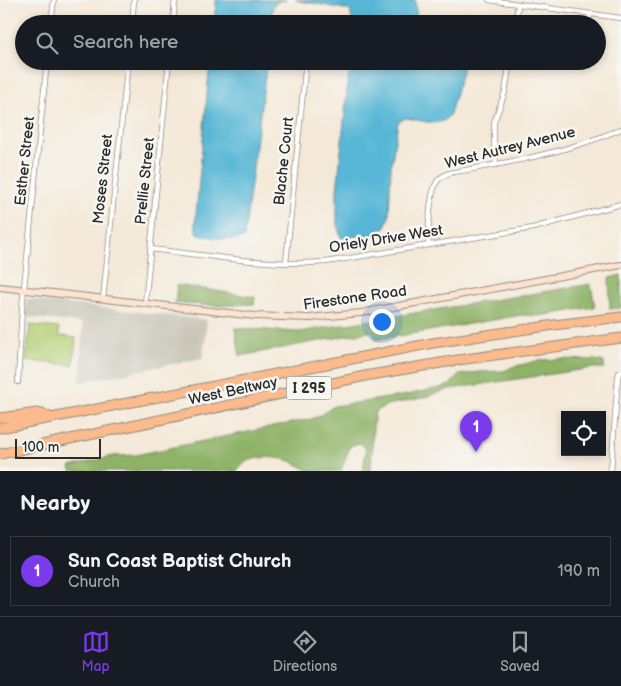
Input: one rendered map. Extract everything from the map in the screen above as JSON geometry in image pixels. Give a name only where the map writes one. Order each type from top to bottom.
[{"type":"highway","name":"West Beltway","points":[[0,428],[433,343],[621,317]]},
{"type":"highway","name":"West Beltway","points":[[0,456],[365,376],[458,360],[621,338]]},
{"type":"highway","points":[[0,418],[38,414],[50,417]]},
{"type":"street","points":[[52,15],[54,0]]},
{"type":"street","points":[[133,15],[134,0]]},
{"type":"street","points":[[174,15],[176,0]]},
{"type":"street","points":[[489,0],[598,15]]},
{"type":"street","points":[[516,15],[518,5]]},
{"type":"street","points":[[606,16],[621,18]]},
{"type":"street","name":"Esther Street","points":[[18,382],[24,290],[47,70]]},
{"type":"street","name":"Moses Street","points":[[102,299],[127,70]]},
{"type":"street","name":"Prellie Street","points":[[145,304],[168,70]]},
{"type":"street","name":"Blache Court","points":[[286,263],[305,70]]},
{"type":"street","points":[[496,165],[494,122],[506,87],[509,70]]},
{"type":"street","name":"West Autrey Avenue","points":[[428,244],[433,192],[438,180],[449,173],[551,153],[621,129]]},
{"type":"street","name":"Oriely Drive West","points":[[151,249],[245,260],[286,263],[326,262],[533,228],[621,204]]},
{"type":"street","name":"Firestone Road","points":[[0,287],[280,318],[330,317],[621,265]]},
{"type":"street","points":[[611,471],[620,372]]},
{"type":"shaded area","points":[[26,299],[207,320],[203,358],[80,382],[83,323],[25,317]]},
{"type":"green space","points":[[621,275],[621,308],[610,309],[609,278]]},
{"type":"green space","points":[[591,284],[595,307],[539,316],[522,315],[376,340],[372,331],[240,356],[235,328],[299,332]]},
{"type":"green space","points":[[177,285],[255,297],[254,304],[217,306],[175,303]]},
{"type":"green space","points":[[30,325],[59,328],[59,336],[76,338],[73,365],[26,361]]},
{"type":"green space","points":[[541,360],[595,360],[604,362],[604,368],[450,389],[422,398],[387,405],[375,412],[371,471],[363,471],[366,449],[360,443],[350,446],[341,471],[313,471],[294,462],[274,458],[253,459],[246,462],[237,471],[71,471],[70,467],[113,456],[135,455],[311,419],[334,406],[402,396],[450,385],[458,375],[504,371],[512,367]]},
{"type":"water","points":[[216,0],[286,0],[279,1],[273,5],[272,15],[215,15]]},
{"type":"water","points":[[295,0],[415,0],[416,15],[351,15],[350,10]]},
{"type":"water","points":[[209,70],[266,70],[244,238],[227,239],[202,235],[197,233],[195,225]]},
{"type":"water","points":[[349,70],[462,70],[450,114],[444,121],[433,123],[406,118],[398,122],[391,167],[389,217],[384,229],[377,234],[341,238],[337,224],[337,191]]},
{"type":"place","name":"Sun Coast Baptist Church","points":[[476,452]]}]
